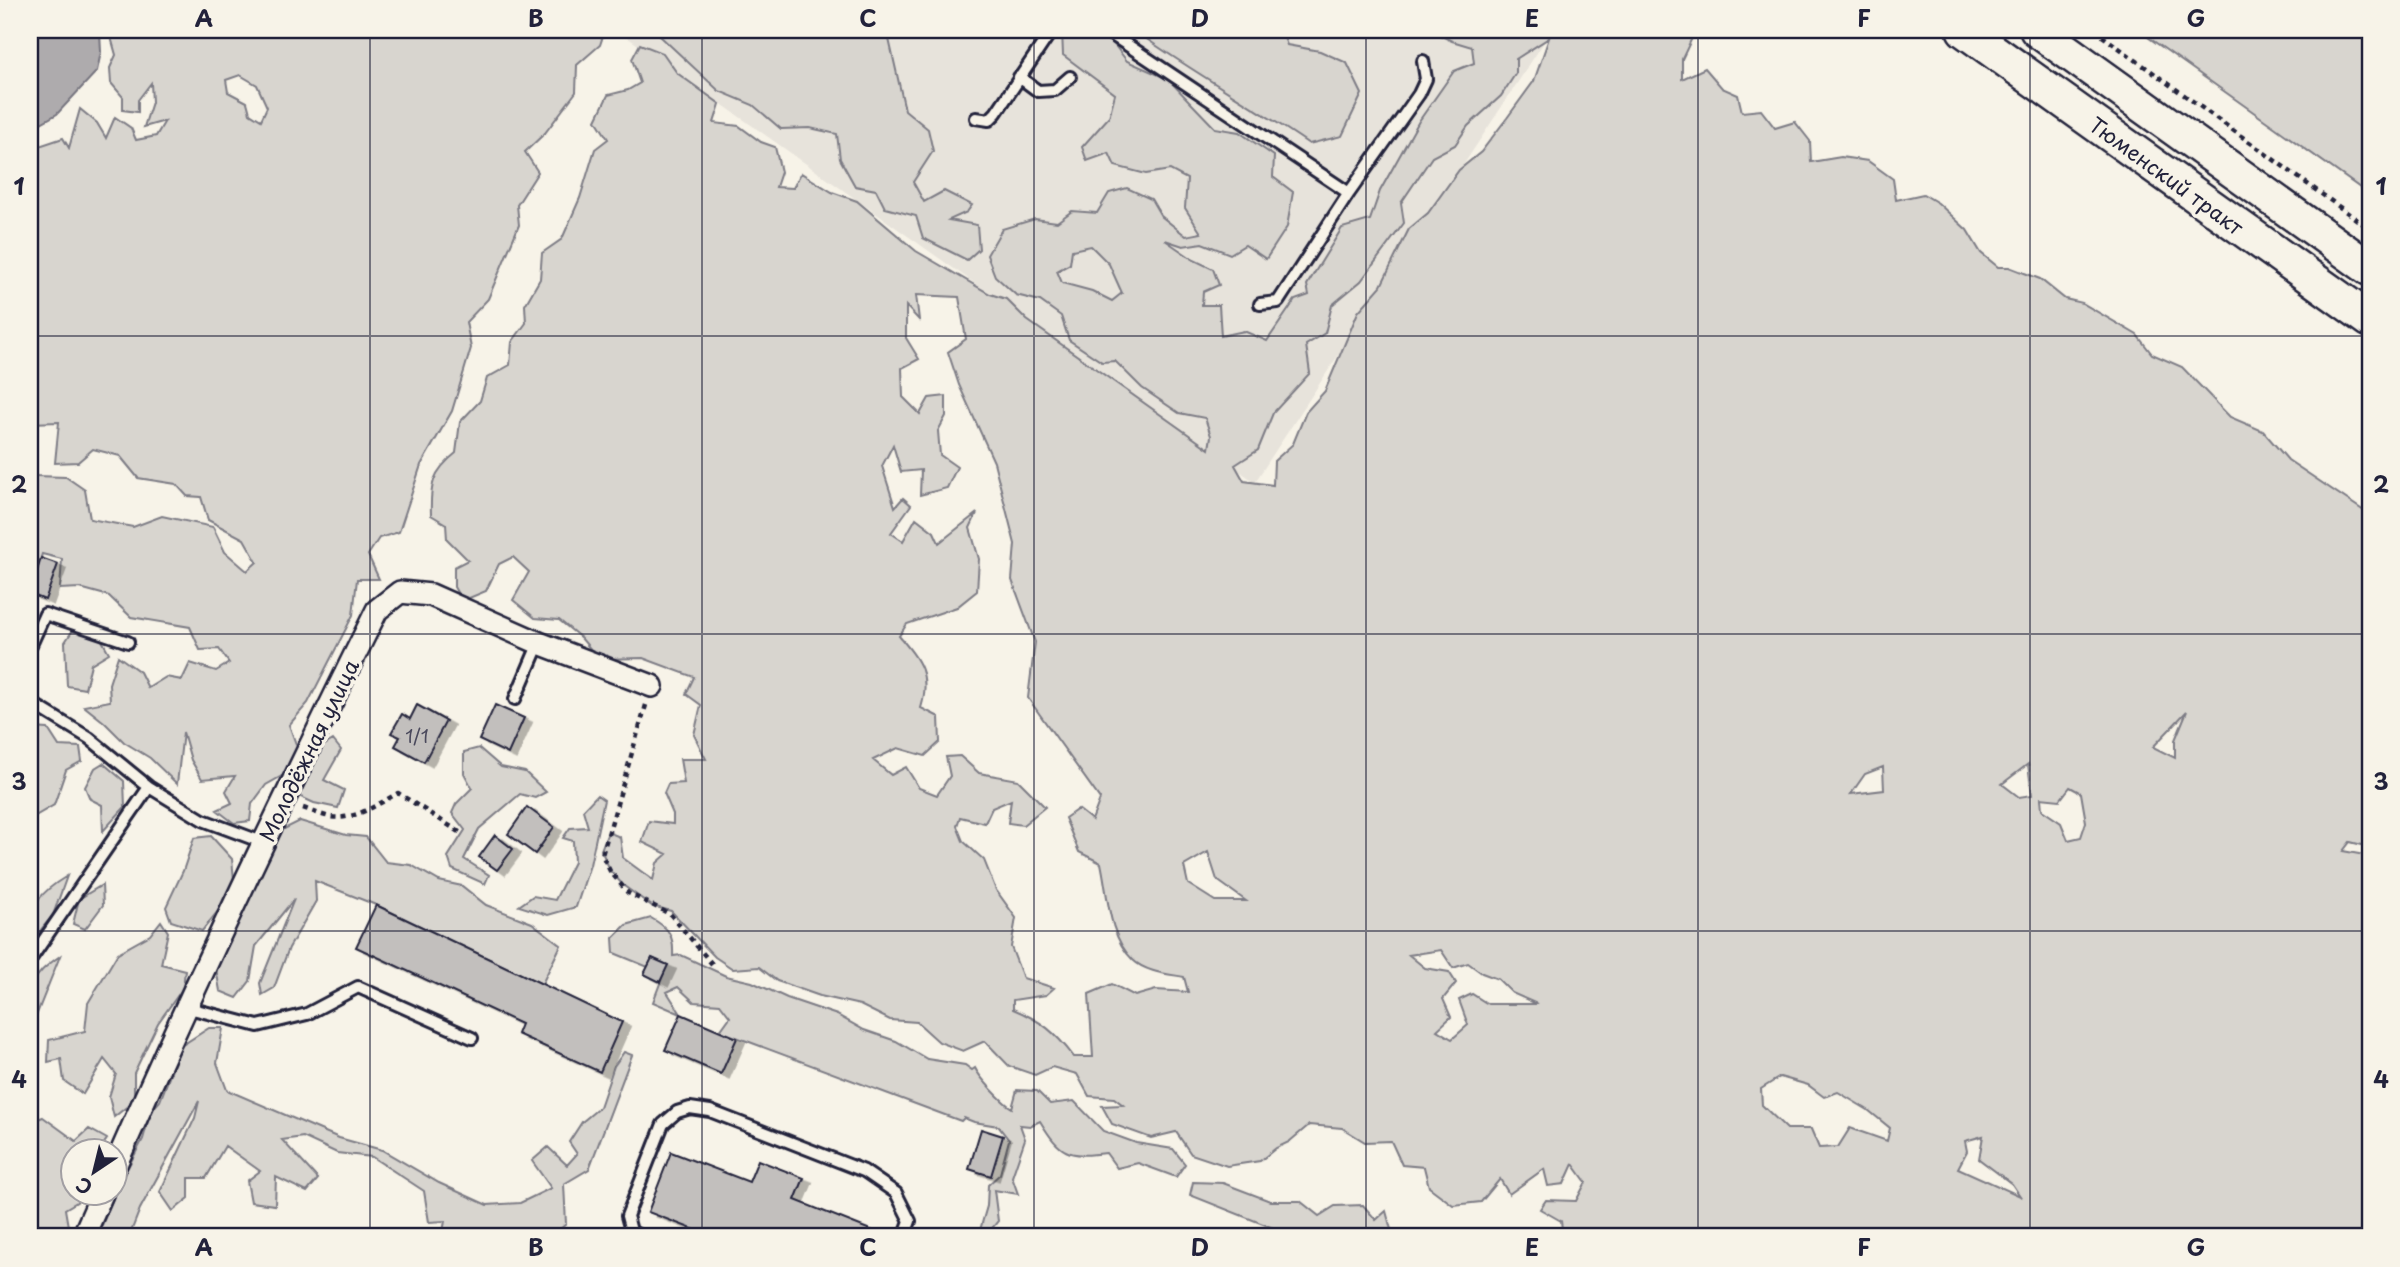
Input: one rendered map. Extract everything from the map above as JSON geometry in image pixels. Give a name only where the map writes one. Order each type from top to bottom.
[{"type":"main road","name":"Тюменский тракт","points":[[1964,30],[2370,320]]},
{"type":"main road","name":"Тюменский тракт","points":[[2037,30],[2370,269]]},
{"type":"street","name":"Молодёжная улица","points":[[127,1138],[262,842],[377,610],[400,592],[431,595],[539,643],[652,686]]},
{"type":"street","points":[[83,1237],[96,1208]]},
{"type":"lane","points":[[976,118],[989,120],[996,113],[1052,30]]},
{"type":"lane","points":[[1105,30],[1349,193]]},
{"type":"lane","points":[[1260,304],[1278,302],[1349,193],[1419,94],[1426,79],[1423,61]]},
{"type":"lane","points":[[1019,77],[1038,91],[1055,90],[1070,77]]},
{"type":"lane","points":[[30,647],[45,614],[128,642]]},
{"type":"lane","points":[[515,699],[539,643]]},
{"type":"lane","points":[[30,702],[89,738],[149,787],[203,820],[262,842]]},
{"type":"lane","points":[[30,960],[149,787]]},
{"type":"lane","points":[[185,1007],[258,1026],[307,1014],[358,986],[472,1038]]},
{"type":"lane","points":[[641,1237],[631,1231],[627,1216],[631,1204],[663,1124],[677,1112],[691,1108],[710,1111],[864,1171],[896,1193],[910,1222],[904,1237]]},
{"type":"path","points":[[2094,30],[2370,229]]},
{"type":"path","points":[[652,686],[602,855],[610,871],[628,893],[670,914],[712,964]]},
{"type":"path","points":[[282,801],[331,817],[352,816],[398,793],[461,833]]},
{"type":"shaded area","points":[[30,30],[97,30],[100,32],[101,52],[97,71],[57,114],[30,129]]},
{"type":"shaded area","points":[[109,30],[605,30],[600,45],[577,65],[576,92],[545,133],[525,152],[538,172],[517,205],[519,225],[488,299],[466,322],[471,348],[452,411],[421,465],[399,532],[379,538],[368,555],[379,579],[357,579],[353,615],[308,703],[289,725],[297,747],[287,773],[266,785],[252,804],[250,821],[234,823],[217,810],[232,803],[226,791],[235,776],[202,779],[191,760],[183,732],[177,784],[150,758],[124,742],[84,706],[110,701],[109,684],[118,656],[140,672],[148,688],[166,677],[182,680],[190,663],[216,671],[229,663],[219,649],[200,650],[190,627],[131,617],[109,596],[80,588],[60,589],[62,559],[42,554],[30,585],[30,466],[36,476],[66,477],[85,490],[90,519],[133,527],[162,516],[213,527],[225,552],[247,571],[257,562],[244,539],[208,520],[201,497],[187,496],[176,484],[138,478],[120,456],[93,449],[78,462],[55,463],[59,422],[30,423],[30,165],[36,147],[63,138],[69,148],[80,109],[97,123],[106,138],[115,117],[131,128],[136,140],[156,136],[165,121],[144,127],[152,102],[151,83],[138,100],[138,112],[123,110],[123,97],[111,83],[110,68],[116,55]],"holes":[[[240,75],[257,85],[267,107],[261,120],[250,113],[247,102],[228,92],[226,80]]]},
{"type":"shaded area","points":[[617,30],[1552,30],[1255,482]]},
{"type":"shaded area","points":[[659,30],[887,30],[905,110],[928,129],[933,151],[913,182],[924,202],[944,191],[972,205],[967,212],[949,220],[977,225],[979,249],[967,260],[923,238],[916,216],[885,208],[876,190],[855,186],[840,159],[837,134],[810,128],[781,129],[753,105],[719,91],[660,36]]},
{"type":"shaded area","points":[[1062,30],[1091,30],[1112,42],[1127,61],[1168,79],[1215,128],[1239,132],[1274,156],[1273,177],[1293,192],[1287,227],[1266,259],[1245,245],[1230,254],[1202,243],[1183,246],[1165,240],[1194,260],[1213,269],[1219,285],[1203,292],[1202,305],[1219,305],[1221,336],[1244,331],[1267,341],[1295,300],[1309,295],[1307,285],[1342,228],[1370,220],[1380,191],[1419,121],[1454,71],[1474,63],[1472,47],[1429,30],[1679,30],[1692,38],[1682,59],[1682,79],[1705,68],[1722,88],[1738,95],[1742,112],[1761,110],[1775,128],[1795,122],[1810,141],[1811,162],[1841,157],[1868,161],[1893,179],[1896,200],[1923,194],[1938,203],[1967,230],[1981,253],[1998,267],[2009,267],[2040,279],[2065,299],[2082,303],[2137,335],[2152,354],[2182,367],[2230,417],[2263,431],[2288,460],[2370,515],[2370,847],[2350,842],[2343,851],[2370,856],[2370,1237],[1563,1237],[1561,1221],[1540,1209],[1546,1200],[1576,1201],[1586,1182],[1573,1164],[1564,1184],[1548,1186],[1544,1169],[1509,1194],[1500,1179],[1481,1202],[1453,1205],[1429,1187],[1424,1167],[1402,1165],[1391,1141],[1365,1142],[1342,1128],[1309,1125],[1260,1161],[1227,1166],[1191,1154],[1176,1132],[1151,1138],[1112,1124],[1102,1106],[1123,1105],[1114,1098],[1089,1096],[1077,1074],[1052,1067],[1035,1075],[1009,1066],[985,1041],[963,1051],[939,1042],[917,1022],[890,1020],[860,1005],[820,996],[777,981],[759,967],[733,969],[715,957],[671,911],[652,906],[624,886],[611,872],[601,850],[608,832],[620,837],[623,858],[653,880],[657,863],[667,854],[642,842],[649,821],[673,824],[673,814],[664,793],[668,784],[684,783],[680,759],[706,759],[694,735],[701,705],[686,694],[694,677],[643,658],[599,659],[581,638],[559,620],[535,618],[513,600],[529,572],[513,557],[499,564],[486,591],[462,601],[454,587],[454,567],[468,560],[447,539],[446,524],[431,515],[434,480],[442,466],[456,453],[460,422],[480,401],[487,378],[510,365],[512,342],[526,323],[525,305],[540,279],[542,253],[562,239],[580,198],[595,149],[608,139],[596,120],[608,95],[628,90],[640,83],[632,59],[640,44],[663,53],[677,73],[720,104],[714,123],[739,126],[761,142],[775,147],[781,172],[776,187],[793,188],[801,173],[832,192],[857,201],[916,251],[990,294],[1006,299],[1027,320],[1209,449],[1211,436],[1205,418],[1179,413],[1142,388],[1115,361],[1102,362],[1069,340],[1061,316],[1040,301],[1016,295],[995,276],[987,255],[1002,229],[1035,219],[1057,222],[1072,211],[1097,213],[1109,193],[1127,188],[1151,199],[1161,216],[1186,236],[1201,233],[1185,208],[1187,179],[1170,170],[1146,174],[1115,166],[1109,153],[1087,161],[1082,147],[1109,117],[1115,94],[1063,55]],"holes":[[[1549,38],[1534,81],[1507,118],[1481,152],[1459,170],[1428,213],[1409,229],[1381,286],[1358,312],[1325,391],[1306,412],[1293,444],[1274,461],[1273,485],[1244,481],[1235,465],[1258,450],[1273,413],[1310,373],[1306,345],[1325,333],[1332,305],[1361,281],[1404,223],[1401,203],[1432,157],[1455,145],[1468,126],[1501,96],[1516,73],[1516,59]],[[1091,246],[1109,264],[1122,293],[1112,301],[1092,291],[1062,283],[1057,271],[1070,264],[1072,250]],[[916,295],[959,297],[966,339],[948,352],[959,385],[994,462],[1015,544],[1012,580],[1035,642],[1028,698],[1100,799],[1092,820],[1078,809],[1065,818],[1079,852],[1101,863],[1110,914],[1118,939],[1125,950],[1133,960],[1144,967],[1184,977],[1188,992],[1156,990],[1135,996],[1112,984],[1089,994],[1093,1057],[1074,1057],[1047,1028],[1013,1009],[1013,1000],[1046,995],[1054,988],[1023,978],[1011,947],[1016,918],[996,890],[984,860],[963,841],[957,826],[960,817],[985,823],[992,808],[1011,800],[1008,823],[1023,825],[1045,807],[1018,780],[979,773],[960,756],[946,757],[950,776],[937,795],[919,788],[906,767],[891,775],[873,760],[898,748],[925,756],[940,742],[939,717],[921,708],[925,686],[922,669],[899,636],[907,624],[957,607],[977,591],[979,559],[970,528],[977,513],[939,543],[934,532],[916,518],[903,541],[891,533],[911,505],[903,498],[895,507],[882,466],[893,445],[901,472],[921,470],[920,495],[947,488],[957,467],[940,455],[938,431],[946,416],[946,396],[929,398],[920,414],[903,397],[902,368],[919,359],[906,338],[906,306],[919,320]],[[2187,711],[2175,740],[2175,758],[2153,747]],[[2028,764],[2032,795],[2019,797],[2002,784]],[[1883,767],[1884,790],[1851,794],[1865,774]],[[2070,787],[2081,793],[2086,822],[2081,837],[2068,840],[2061,823],[2042,810],[2041,798],[2060,800]],[[1208,852],[1217,880],[1246,901],[1215,901],[1188,884],[1184,866]],[[1441,950],[1453,968],[1468,963],[1482,973],[1498,979],[1512,993],[1537,1004],[1488,1004],[1472,994],[1459,1000],[1468,1025],[1452,1039],[1437,1030],[1451,1017],[1443,999],[1456,983],[1449,972],[1425,968],[1409,955]],[[1780,1077],[1808,1085],[1824,1097],[1838,1092],[1868,1110],[1890,1128],[1887,1141],[1850,1128],[1838,1147],[1819,1148],[1811,1129],[1787,1129],[1762,1105],[1761,1089]],[[1983,1136],[1979,1159],[2012,1184],[2020,1196],[1958,1168],[1967,1151],[1965,1141]]]},
{"type":"shaded area","points":[[1140,30],[1281,30],[1287,45],[1320,51],[1347,63],[1362,94],[1342,136],[1309,144],[1141,35]]},
{"type":"shaded area","points":[[2138,30],[2370,30],[2370,195]]},
{"type":"shaded area","points":[[75,627],[99,635],[109,653],[91,664],[85,689],[67,686],[65,642]]},
{"type":"shaded area","points":[[33,728],[48,729],[59,746],[80,747],[82,761],[66,770],[54,805],[30,819],[30,739]]},
{"type":"shaded area","points":[[333,740],[341,750],[324,780],[344,790],[338,808],[314,803],[292,793],[310,754]]},
{"type":"shaded area","points":[[479,748],[501,767],[525,772],[546,792],[535,798],[520,794],[479,829],[464,859],[489,875],[485,884],[452,869],[448,857],[465,830],[452,813],[456,804],[472,788],[464,773],[464,752]]},
{"type":"shaded area","points":[[103,763],[124,781],[125,807],[103,831],[102,805],[90,799],[85,787],[95,768]]},
{"type":"shaded area","points":[[597,795],[604,800],[590,865],[576,907],[548,915],[519,906],[533,896],[555,900],[574,862],[573,841],[563,838],[570,828],[588,827],[583,810]]},
{"type":"shaded area","points":[[300,821],[346,835],[366,837],[386,862],[411,865],[439,881],[462,886],[486,905],[532,923],[561,945],[542,984],[376,905],[315,881],[316,901],[289,948],[274,988],[262,995],[260,983],[294,899],[256,946],[250,981],[237,998],[220,991],[214,957],[276,833]]},
{"type":"shaded area","points":[[211,836],[232,859],[235,890],[202,931],[171,921],[166,907],[183,871],[194,838]]},
{"type":"shaded area","points":[[67,876],[53,915],[36,936],[30,937],[32,916],[38,900],[49,888]]},
{"type":"shaded area","points":[[102,885],[103,905],[85,929],[73,924],[79,899]]},
{"type":"shaded area","points":[[651,918],[669,933],[673,943],[673,956],[681,955],[726,976],[752,982],[787,998],[837,1015],[864,1030],[896,1041],[927,1059],[965,1065],[972,1070],[975,1068],[992,1090],[1012,1108],[1017,1090],[1037,1091],[1050,1104],[1074,1101],[1103,1131],[1136,1143],[1173,1149],[1185,1164],[1176,1177],[1138,1163],[1117,1168],[1106,1153],[1082,1155],[1066,1151],[1053,1141],[1040,1121],[1030,1126],[1020,1125],[1025,1139],[1012,1177],[1018,1194],[994,1190],[998,1221],[985,1237],[978,1237],[987,1206],[988,1185],[1000,1174],[1009,1140],[998,1126],[964,1118],[961,1121],[720,1031],[730,1017],[720,1004],[694,1002],[678,987],[667,992],[681,1014],[653,1002],[667,965],[652,958],[648,967],[614,953],[613,938],[626,925]]},
{"type":"shaded area","points":[[161,921],[168,932],[161,964],[185,970],[183,988],[158,1023],[134,1073],[134,1101],[114,1117],[109,1097],[116,1074],[104,1059],[83,1094],[64,1081],[61,1059],[48,1062],[49,1040],[85,1031],[88,1003],[118,953],[150,935]]},
{"type":"shaded area","points":[[60,956],[36,1016],[30,1020],[30,998],[34,982],[43,970]]},
{"type":"shaded area","points":[[209,1028],[223,1028],[217,1063],[227,1090],[339,1138],[382,1150],[439,1183],[487,1205],[520,1203],[551,1188],[532,1161],[548,1147],[567,1165],[577,1154],[569,1142],[582,1122],[600,1107],[614,1066],[624,1052],[632,1055],[589,1169],[564,1184],[566,1224],[551,1237],[442,1237],[445,1221],[429,1222],[424,1191],[372,1157],[337,1153],[303,1137],[282,1140],[318,1179],[307,1192],[276,1177],[275,1205],[251,1202],[247,1181],[260,1171],[225,1146],[206,1178],[189,1178],[189,1198],[173,1211],[160,1192],[195,1118],[199,1101],[140,1209],[129,1237],[97,1237],[109,1208],[130,1208],[130,1163],[143,1139],[151,1111],[160,1101],[181,1046]]},
{"type":"shaded area","points":[[43,1117],[72,1138],[60,1138],[60,1208],[67,1208],[69,1232],[49,1237],[30,1237],[30,1122]]},
{"type":"shaded area","points":[[89,1129],[105,1138],[79,1138]]},
{"type":"shaded area","points":[[1193,1182],[1223,1183],[1270,1201],[1300,1201],[1319,1216],[1335,1206],[1363,1205],[1376,1220],[1386,1211],[1393,1237],[1309,1237],[1273,1228],[1190,1195]]},
{"type":"building","points":[[41,558],[58,564],[45,600],[30,594]]},
{"type":"building","points":[[417,705],[446,721],[424,762],[395,746],[400,737],[391,733],[402,714],[410,719]]},
{"type":"building","points":[[495,705],[524,718],[508,754],[479,740]]},
{"type":"building","points":[[527,807],[554,827],[535,854],[508,834]]},
{"type":"building","points":[[495,835],[513,849],[497,870],[479,857]]},
{"type":"building","points":[[376,905],[622,1022],[600,1072],[517,1034],[521,1024],[356,947]]},
{"type":"building","points":[[652,958],[668,965],[660,982],[644,974]]},
{"type":"building","points":[[681,1014],[737,1038],[721,1074],[665,1050]]},
{"type":"building","points":[[981,1129],[1003,1136],[991,1176],[969,1169]]},
{"type":"building","points":[[671,1152],[749,1182],[758,1160],[804,1178],[795,1200],[888,1237],[713,1237],[648,1212]]}]
